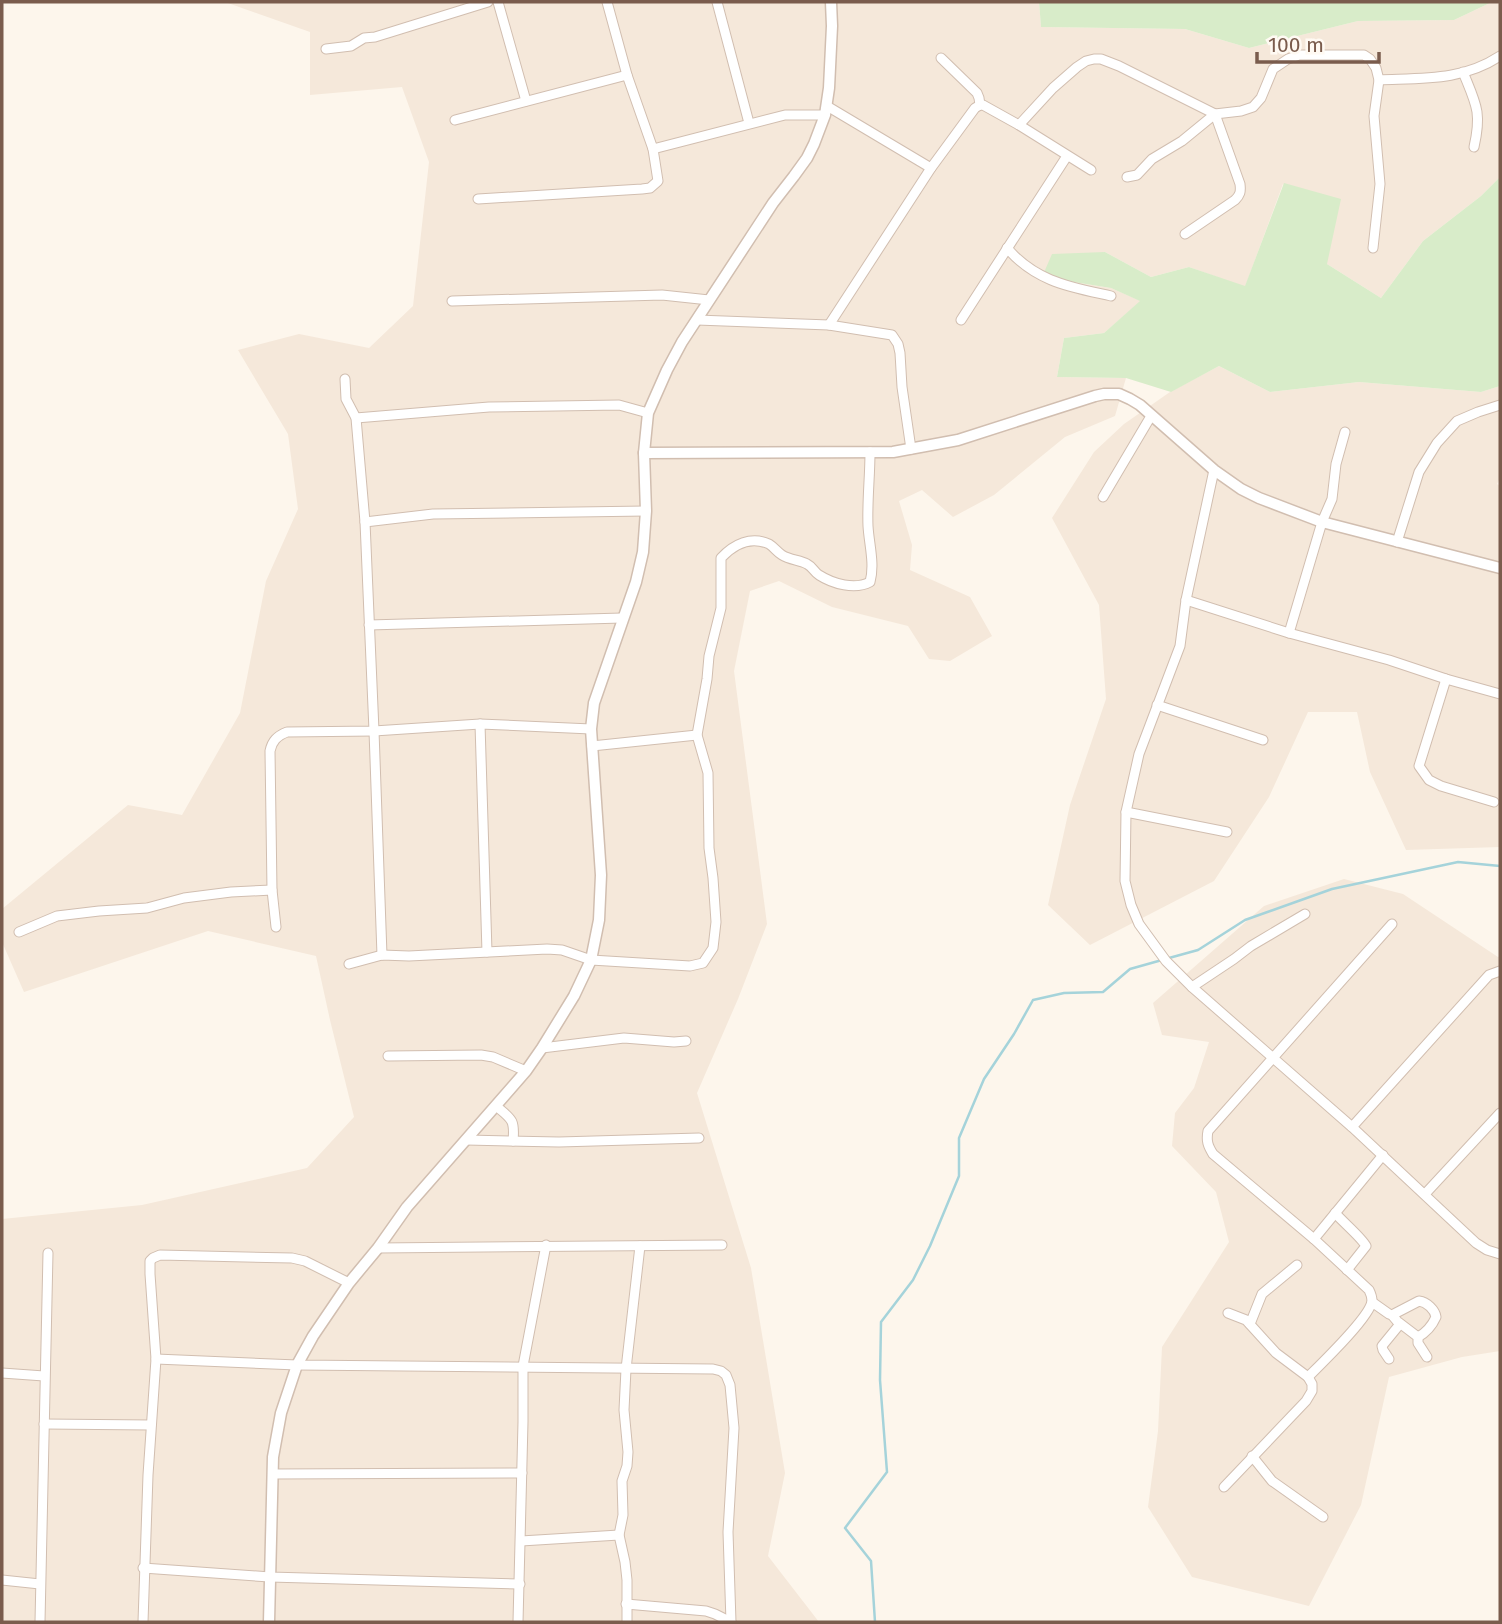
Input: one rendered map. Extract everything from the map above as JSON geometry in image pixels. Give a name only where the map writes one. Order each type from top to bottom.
[{"type":"street","points":[[326,49],[351,46],[364,38],[375,37],[488,2]]},
{"type":"street","points":[[498,2],[526,101]]},
{"type":"street","points":[[478,199],[650,188],[658,181],[653,149],[627,75],[607,2]]},
{"type":"street","points":[[717,2],[749,124]]},
{"type":"street","points":[[269,1622],[273,1457],[281,1413],[297,1365],[349,1283],[407,1207],[526,1071],[592,960],[601,875],[591,729],[594,703],[628,606],[643,552],[646,511],[644,453],[648,413],[682,342],[814,144],[826,110],[832,36],[831,2]]},
{"type":"street","points":[[1019,125],[1052,88],[1077,67],[1094,59],[1119,66],[1214,114],[1253,107],[1261,98],[1273,69],[1288,59],[1300,55],[1364,55],[1376,68],[1379,80],[1374,116],[1380,184],[1373,248]]},
{"type":"street","points":[[1379,80],[1443,77],[1486,64],[1500,56]]},
{"type":"street","points":[[941,58],[976,93],[980,105]]},
{"type":"street","points":[[1463,72],[1479,117],[1474,147]]},
{"type":"street","points":[[455,120],[627,75]]},
{"type":"street","points":[[829,325],[931,168],[975,108],[980,105],[1019,125],[1091,170]]},
{"type":"street","points":[[653,149],[749,124],[826,110],[931,168]]},
{"type":"street","points":[[1128,177],[1137,175],[1152,159],[1182,141],[1214,114]]},
{"type":"street","points":[[1185,234],[1235,200],[1241,191],[1214,114]]},
{"type":"street","points":[[961,320],[1068,156]]},
{"type":"street","points":[[1007,248],[1021,263],[1056,283],[1111,296]]},
{"type":"street","points":[[452,301],[662,295],[709,300]]},
{"type":"street","points":[[698,320],[829,325],[889,333],[895,339],[900,353],[911,449]]},
{"type":"street","points":[[345,379],[346,399],[356,418],[365,522],[382,955]]},
{"type":"street","points":[[644,453],[893,452],[958,440],[1104,394],[1119,394],[1130,399],[1214,470],[1259,498],[1322,522],[1500,568]]},
{"type":"street","points":[[356,418],[489,407],[619,405],[648,413]]},
{"type":"street","points":[[1397,542],[1419,472],[1437,443],[1457,421],[1500,405]]},
{"type":"street","points":[[1103,497],[1151,416]]},
{"type":"street","points":[[1289,633],[1322,522],[1332,499],[1336,464],[1345,432]]},
{"type":"street","points":[[349,964],[382,955],[562,950],[592,960],[690,966],[703,962],[713,948],[716,922],[709,848],[708,774],[697,735],[709,656],[721,608],[721,558],[740,543],[763,543],[769,544],[782,555],[807,564],[821,577],[842,585],[860,586],[870,582],[870,452]]},
{"type":"street","points":[[1214,470],[1186,600],[1180,646],[1139,754],[1126,812],[1125,881],[1131,905],[1139,924],[1164,958],[1192,987],[1383,1155],[1476,1244],[1500,1254]]},
{"type":"street","points":[[365,522],[433,514],[646,511]]},
{"type":"street","points":[[1186,600],[1500,694]]},
{"type":"street","points":[[369,625],[622,618]]},
{"type":"street","points":[[1446,679],[1419,766],[1429,780],[1441,786],[1494,802]]},
{"type":"street","points":[[1157,705],[1263,740]]},
{"type":"street","points":[[276,927],[272,890],[270,751],[272,743],[281,734],[480,724],[591,729]]},
{"type":"street","points":[[480,724],[487,952]]},
{"type":"street","points":[[592,746],[697,735]]},
{"type":"street","points":[[1126,812],[1227,832]]},
{"type":"street","points":[[19,932],[57,916],[147,908],[184,898],[231,892],[272,890]]},
{"type":"street","points":[[1192,987],[1251,946],[1305,914]]},
{"type":"street","points":[[1307,1377],[1347,1337],[1370,1306],[1372,1297],[1369,1290],[1314,1239],[1213,1154],[1206,1139],[1208,1131],[1392,924]]},
{"type":"street","points":[[1352,1127],[1489,975],[1500,971]]},
{"type":"street","points":[[542,1048],[624,1038],[686,1041]]},
{"type":"street","points":[[388,1056],[481,1055],[493,1057],[526,1071]]},
{"type":"street","points":[[496,1106],[511,1118],[514,1124],[513,1141]]},
{"type":"street","points":[[1425,1194],[1500,1113]]},
{"type":"street","points":[[466,1140],[559,1142],[699,1138]]},
{"type":"street","points":[[1314,1239],[1383,1155]]},
{"type":"street","points":[[1335,1213],[1366,1246],[1347,1270]]},
{"type":"street","points":[[518,1622],[523,1366],[546,1245]]},
{"type":"street","points":[[378,1248],[722,1245]]},
{"type":"street","points":[[627,1622],[625,1562],[619,1535],[623,1515],[622,1482],[628,1452],[624,1410],[626,1369],[640,1246]]},
{"type":"street","points":[[40,1622],[48,1253]]},
{"type":"street","points":[[142,1622],[156,1359],[150,1261],[156,1256],[292,1258],[305,1261],[349,1283]]},
{"type":"street","points":[[1250,1324],[1262,1294],[1297,1265]]},
{"type":"street","points":[[1392,1315],[1423,1301],[1436,1317],[1433,1324],[1418,1337]]},
{"type":"street","points":[[1371,1302],[1392,1315],[1418,1337]]},
{"type":"street","points":[[1224,1487],[1311,1395],[1312,1384],[1276,1353],[1250,1324],[1228,1312]]},
{"type":"street","points":[[1389,1359],[1382,1346],[1400,1324]]},
{"type":"street","points":[[1418,1337],[1418,1343],[1427,1357]]},
{"type":"street","points":[[156,1359],[297,1365],[523,1366],[721,1371],[730,1385],[734,1428],[728,1532],[731,1622],[706,1611],[626,1604]]},
{"type":"street","points":[[2,1373],[44,1376]]},
{"type":"street","points":[[44,1424],[151,1425]]},
{"type":"street","points":[[1252,1456],[1272,1481],[1323,1517]]},
{"type":"street","points":[[273,1474],[523,1473]]},
{"type":"street","points":[[521,1541],[619,1535]]},
{"type":"street","points":[[144,1568],[270,1577],[520,1584]]},
{"type":"street","points":[[2,1580],[40,1584]]},
{"type":"shaded area","points":[[225,2],[1039,2],[1041,27],[1185,29],[1249,48],[1358,21],[1454,20],[1492,2],[1500,2],[1500,177],[1481,196],[1423,241],[1381,298],[1327,264],[1283,184],[1245,287],[1189,267],[1151,277],[1105,252],[1042,277],[1111,288],[1141,301],[1104,333],[1064,338],[1057,377],[1126,378],[1115,416],[1065,437],[994,495],[953,517],[922,490],[899,501],[912,545],[910,570],[970,597],[992,636],[950,661],[929,659],[908,626],[832,607],[779,581],[750,591],[734,671],[767,924],[697,1093],[751,1268],[785,1473],[768,1556],[819,1622],[2,1622],[2,1219],[142,1205],[307,1168],[354,1117],[316,956],[208,931],[24,992],[2,942],[2,909],[128,805],[182,815],[240,713],[266,581],[298,509],[288,434],[238,350],[299,334],[369,348],[413,306],[429,162],[402,87],[310,95],[310,32]]},
{"type":"shaded area","points":[[1219,366],[1270,392],[1359,382],[1481,392],[1500,386],[1500,478],[1497,484],[1500,486],[1500,847],[1406,850],[1370,772],[1357,712],[1308,712],[1269,797],[1214,881],[1090,945],[1048,905],[1070,805],[1106,699],[1099,605],[1052,518],[1094,452],[1124,424],[1170,392]]},
{"type":"shaded area","points":[[1344,879],[1403,894],[1500,956],[1500,1351],[1462,1357],[1389,1377],[1361,1505],[1309,1606],[1192,1577],[1148,1507],[1158,1431],[1162,1347],[1229,1242],[1216,1192],[1172,1146],[1175,1113],[1194,1088],[1209,1042],[1162,1035],[1153,1003],[1264,906]]},
{"type":"green space","points":[[1039,2],[1492,2],[1454,20],[1358,21],[1249,48],[1185,29],[1041,27]]},
{"type":"green space","points":[[1500,177],[1500,386],[1481,392],[1359,382],[1270,392],[1219,366],[1171,392],[1126,378],[1057,377],[1064,338],[1104,333],[1140,301],[1111,288],[1042,277],[1052,254],[1105,252],[1151,277],[1189,267],[1245,286],[1284,183],[1341,199],[1327,264],[1381,298],[1423,241],[1481,196]]},
{"type":"waterway","points":[[1169,958],[1198,950],[1245,920],[1332,889],[1458,862],[1500,866]]},
{"type":"waterway","points":[[875,1622],[871,1561],[845,1528],[887,1472],[880,1380],[881,1322],[913,1280],[930,1246],[959,1176],[959,1138],[984,1079],[1033,1000],[1064,993],[1103,992],[1130,969],[1162,960]]}]
